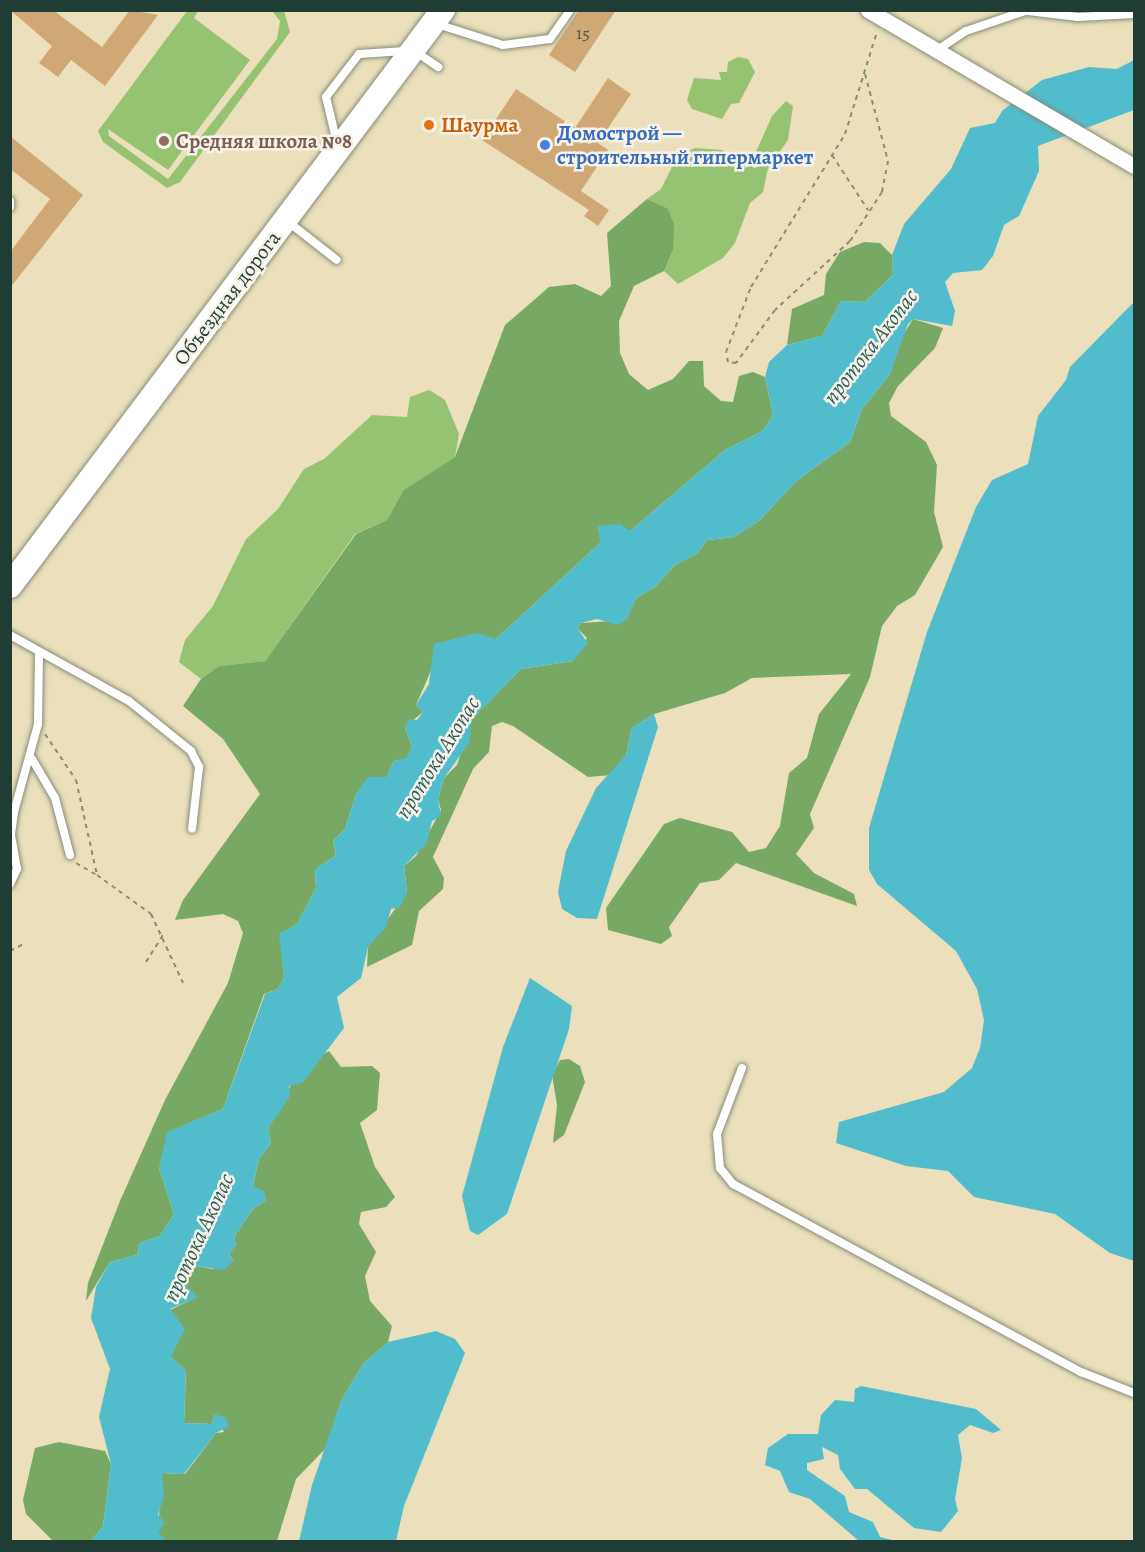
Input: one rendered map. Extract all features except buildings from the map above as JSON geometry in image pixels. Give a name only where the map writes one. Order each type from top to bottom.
[{"type":"main road","name":"Объездная дорога","points":[[10,586],[438,17]]},
{"type":"street","points":[[874,14],[1132,165]]},
{"type":"lane","points":[[438,17],[503,45],[550,39],[570,10]]},
{"type":"lane","points":[[936,51],[966,31],[1028,11],[1078,17],[1134,14]]},
{"type":"lane","points":[[338,150],[326,97],[359,54],[413,50],[438,67]]},
{"type":"lane","points":[[10,201],[10,207]]},
{"type":"lane","points":[[286,220],[337,260]]},
{"type":"lane","points":[[10,635],[39,654],[129,700],[191,751],[199,767],[192,829]]},
{"type":"lane","points":[[10,884],[17,869],[11,834],[14,812],[32,759],[38,724],[39,654]]},
{"type":"lane","points":[[32,759],[55,798],[70,855]]},
{"type":"lane","points":[[742,1068],[717,1134],[720,1168],[733,1184],[1081,1372],[1134,1393]]},
{"type":"path","points":[[865,74],[888,161],[882,192],[834,259],[775,310],[736,363],[728,362],[726,352],[751,287],[845,134],[865,74],[874,14]]},
{"type":"path","points":[[832,155],[869,211]]},
{"type":"path","points":[[38,724],[76,780],[97,875]]},
{"type":"path","points":[[70,855],[79,867],[97,875],[151,914],[164,933],[183,983]]},
{"type":"path","points":[[146,962],[164,933]]},
{"type":"path","points":[[10,951],[25,943]]},
{"type":"green space","points":[[187,11],[198,11],[194,18],[250,60],[168,170],[108,129],[109,136],[168,179],[277,39],[280,21],[272,11],[284,11],[290,32],[180,182],[167,188],[103,142],[98,131]]},
{"type":"green space","points":[[738,57],[748,59],[755,72],[739,103],[731,104],[722,119],[692,109],[687,100],[694,78],[721,80],[719,72],[727,72],[728,62]]},
{"type":"green space","points":[[786,101],[793,106],[788,140],[768,168],[763,192],[750,203],[735,243],[723,258],[678,284],[664,271],[673,250],[667,208],[647,199],[661,189],[677,157],[695,148],[722,150],[742,165],[751,163],[772,116]]},
{"type":"green space","points":[[647,199],[667,208],[674,224],[673,250],[664,271],[634,286],[619,321],[620,353],[629,374],[648,390],[673,379],[689,361],[703,361],[704,386],[721,401],[733,402],[739,376],[753,372],[765,377],[773,415],[763,431],[725,450],[630,531],[601,542],[496,639],[483,639],[436,659],[416,705],[423,712],[405,727],[412,747],[406,759],[394,761],[387,777],[356,794],[345,829],[333,841],[336,855],[315,870],[316,888],[297,924],[280,934],[284,977],[278,989],[264,994],[223,1109],[185,1125],[159,1168],[174,1214],[160,1236],[140,1243],[137,1255],[110,1262],[86,1301],[88,1283],[120,1201],[165,1100],[228,983],[243,933],[238,921],[223,914],[175,920],[183,900],[260,794],[223,739],[183,706],[201,679],[219,666],[265,661],[356,534],[387,520],[404,490],[455,457],[505,325],[549,287],[575,284],[601,296],[611,286],[607,233]]},
{"type":"green space","points":[[864,242],[880,243],[892,255],[893,275],[865,302],[841,301],[822,336],[787,345],[792,309],[824,295],[826,274],[840,252]]},
{"type":"green space","points":[[913,319],[943,328],[935,348],[898,386],[889,403],[891,416],[926,442],[937,465],[934,512],[943,547],[915,595],[897,606],[882,626],[870,677],[810,814],[814,828],[796,854],[814,873],[854,894],[857,906],[736,863],[719,880],[700,883],[669,927],[672,936],[661,944],[608,930],[606,908],[664,824],[680,818],[732,832],[749,852],[766,848],[780,826],[789,773],[807,758],[819,714],[851,674],[752,678],[725,693],[654,714],[632,728],[626,755],[611,775],[588,777],[513,726],[502,722],[492,726],[489,752],[473,769],[433,857],[444,878],[443,889],[419,911],[412,945],[367,967],[368,947],[407,892],[404,866],[416,856],[441,810],[438,799],[444,778],[457,765],[472,719],[521,669],[573,661],[587,638],[577,628],[581,623],[626,620],[636,598],[655,587],[675,565],[698,553],[707,540],[734,537],[760,520],[795,482],[850,442],[862,409],[890,374],[897,345]]},
{"type":"green space","points":[[429,390],[445,400],[459,434],[455,457],[405,490],[387,520],[355,534],[265,661],[219,666],[201,679],[179,662],[185,640],[213,606],[246,539],[278,509],[304,469],[324,459],[372,415],[407,417],[410,397]]},
{"type":"green space","points":[[329,1051],[341,1067],[372,1066],[380,1073],[377,1110],[360,1123],[375,1167],[395,1197],[386,1207],[361,1212],[359,1224],[376,1252],[365,1276],[370,1301],[392,1326],[388,1342],[363,1364],[341,1401],[326,1448],[296,1479],[277,1541],[163,1541],[158,1532],[162,1473],[185,1474],[216,1433],[224,1432],[214,1415],[212,1424],[184,1423],[186,1371],[171,1357],[170,1310],[197,1297],[183,1283],[197,1266],[212,1269],[233,1261],[229,1253],[236,1245],[234,1237],[253,1209],[266,1200],[253,1186],[259,1159],[271,1143],[268,1129],[293,1081],[303,1082],[315,1059]]},
{"type":"green space","points":[[569,1059],[580,1066],[585,1082],[564,1135],[553,1143],[557,1105],[552,1075],[560,1060]]},
{"type":"green space","points":[[59,1442],[105,1451],[111,1464],[103,1526],[91,1541],[53,1541],[26,1514],[23,1500],[35,1448]]},
{"type":"water","name":"протока Акопас","points":[[1134,60],[1134,110],[1038,146],[1039,171],[1019,216],[1004,225],[993,256],[982,270],[953,273],[945,282],[955,311],[952,326],[913,319],[908,324],[890,374],[862,409],[850,442],[795,482],[760,520],[734,537],[707,540],[698,553],[675,565],[655,587],[636,598],[626,620],[618,625],[597,619],[581,623],[577,628],[588,643],[573,661],[521,669],[472,719],[469,743],[444,778],[438,799],[441,816],[432,821],[427,843],[404,866],[407,892],[400,907],[391,909],[386,927],[368,947],[361,978],[337,997],[344,1028],[303,1082],[289,1086],[290,1096],[268,1129],[271,1143],[259,1159],[253,1186],[264,1191],[266,1200],[253,1209],[234,1237],[236,1245],[229,1253],[233,1261],[223,1270],[197,1266],[183,1283],[198,1297],[170,1309],[185,1329],[171,1357],[186,1371],[184,1423],[212,1424],[214,1414],[225,1417],[229,1426],[216,1433],[184,1474],[162,1473],[164,1496],[158,1515],[165,1523],[158,1532],[165,1540],[91,1541],[103,1526],[111,1464],[99,1417],[110,1369],[91,1318],[96,1287],[110,1262],[137,1255],[140,1243],[160,1236],[174,1214],[159,1168],[167,1132],[223,1109],[265,994],[278,989],[284,977],[279,934],[297,924],[316,888],[315,870],[336,855],[333,841],[345,829],[356,794],[368,777],[387,777],[394,761],[406,758],[412,747],[405,727],[409,719],[417,720],[423,712],[416,705],[429,684],[434,644],[477,633],[496,639],[601,542],[597,526],[620,524],[630,531],[725,450],[763,431],[773,415],[765,377],[769,362],[787,345],[822,336],[841,301],[865,302],[893,275],[892,255],[904,224],[951,169],[970,128],[995,123],[1002,111],[1042,80],[1089,67],[1117,69]]},
{"type":"water","points":[[1134,302],[1134,1261],[1110,1253],[1055,1214],[974,1197],[948,1171],[906,1166],[836,1143],[839,1122],[944,1092],[972,1068],[980,1048],[984,1020],[977,989],[956,951],[877,884],[869,870],[869,828],[927,632],[976,507],[992,480],[1028,464],[1038,416],[1066,380],[1070,367]]},
{"type":"water","points":[[654,714],[658,727],[597,919],[577,918],[562,909],[558,892],[566,851],[596,788],[626,755],[632,728]]},
{"type":"water","points":[[530,978],[572,1006],[569,1029],[507,1214],[478,1235],[470,1231],[462,1196],[503,1047]]},
{"type":"water","points":[[436,1331],[455,1339],[465,1353],[404,1506],[396,1541],[299,1541],[312,1485],[341,1401],[363,1364],[388,1342]]},
{"type":"water","points":[[861,1386],[976,1409],[1001,1430],[993,1433],[970,1425],[958,1435],[962,1458],[955,1499],[958,1511],[941,1532],[914,1528],[867,1489],[855,1489],[840,1469],[838,1455],[822,1447],[824,1459],[807,1463],[807,1470],[845,1496],[849,1512],[873,1522],[880,1537],[896,1541],[859,1541],[810,1499],[789,1492],[780,1471],[765,1465],[768,1448],[788,1434],[818,1434],[821,1415],[835,1400],[854,1402],[855,1389]]},
{"type":"place","name":"Шаурма","points":[[429,125]]},
{"type":"place","name":"Средняя школа №8","points":[[164,141]]},
{"type":"place","name":"Домострой — строительный гипермаркет","points":[[545,145]]}]
